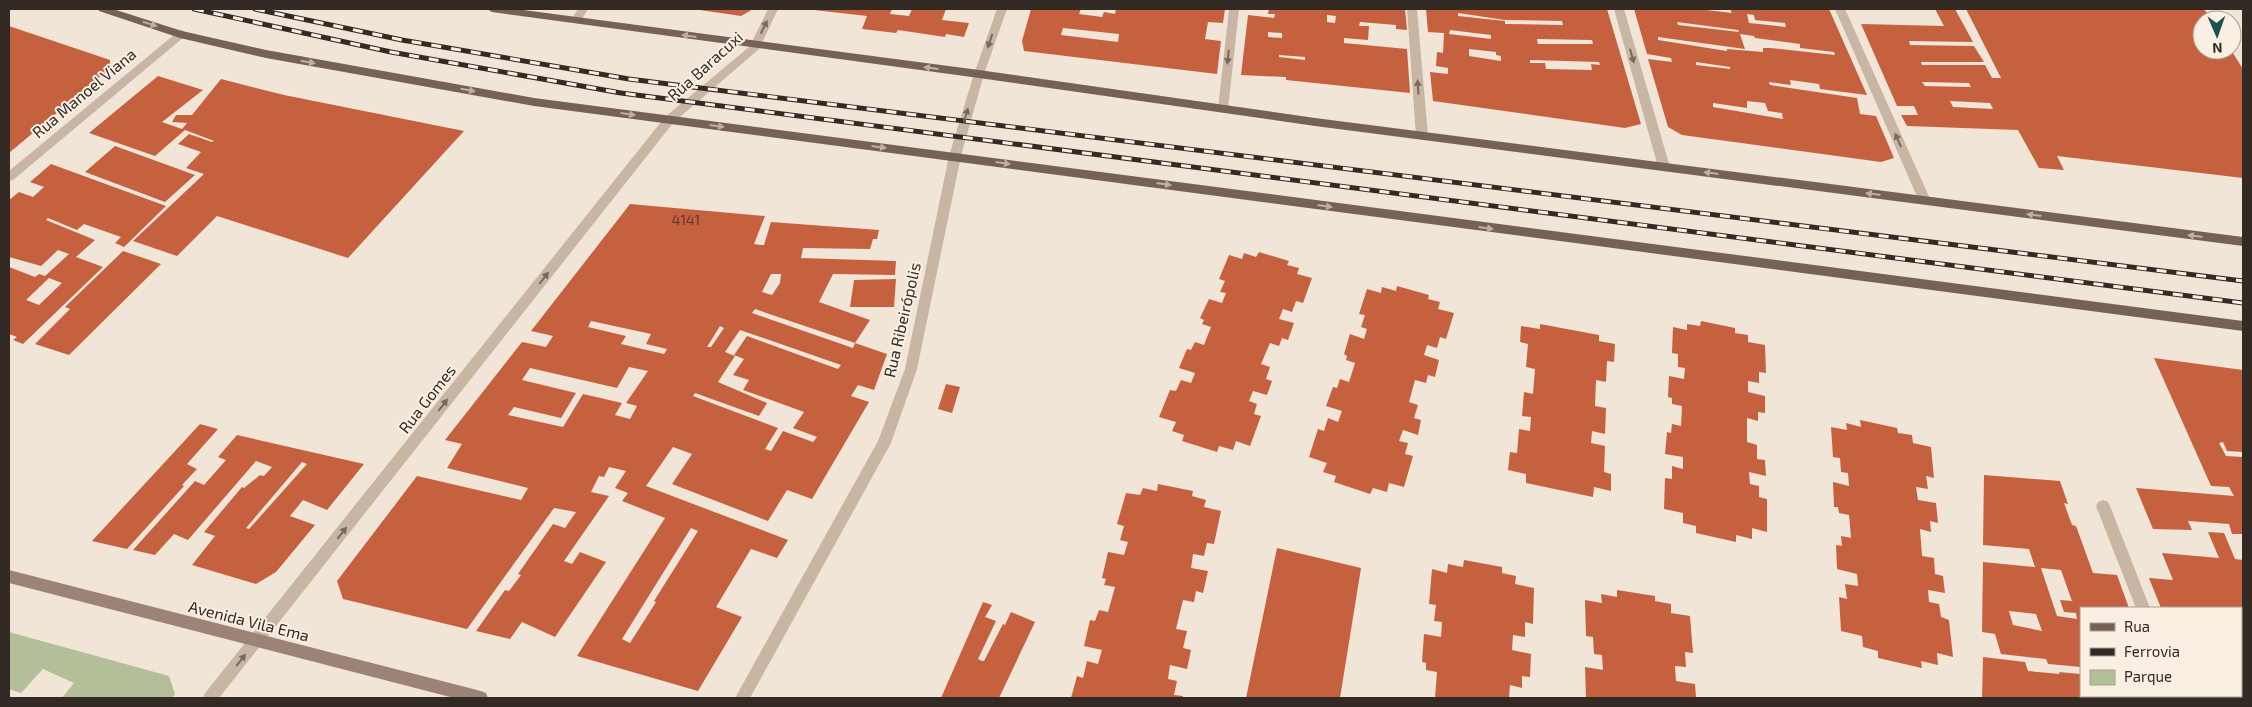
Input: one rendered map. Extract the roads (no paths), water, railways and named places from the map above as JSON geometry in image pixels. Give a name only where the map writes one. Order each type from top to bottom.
[{"type":"main road","points":[[103,9],[180,34],[266,54],[534,102],[955,156],[1741,262],[2243,326]]},
{"type":"main road","points":[[492,9],[1422,136],[2243,242]]},
{"type":"main road","name":"Avenida Vila Ema","points":[[9,576],[481,698]]},
{"type":"street","points":[[576,20],[584,9]]},
{"type":"street","name":"Rua Baracuxi","points":[[669,120],[755,46],[773,9]]},
{"type":"street","name":"Rua Ribeirópolis","points":[[742,698],[884,443],[911,369],[955,156],[979,74],[1002,9]]},
{"type":"street","points":[[1223,109],[1234,9]]},
{"type":"street","points":[[1412,9],[1422,136]]},
{"type":"street","points":[[1619,9],[1664,167]]},
{"type":"street","points":[[1840,9],[1925,201]]},
{"type":"street","name":"Rua Manoel Viana","points":[[9,177],[180,34]]},
{"type":"street","name":"Rua Gomes","points":[[210,698],[669,120]]},
{"type":"street","points":[[2103,506],[2143,607]]},
{"type":"railway","points":[[194,9],[391,52],[621,93],[2243,303]]},
{"type":"railway","points":[[255,9],[402,40],[629,79],[2243,281]]}]
